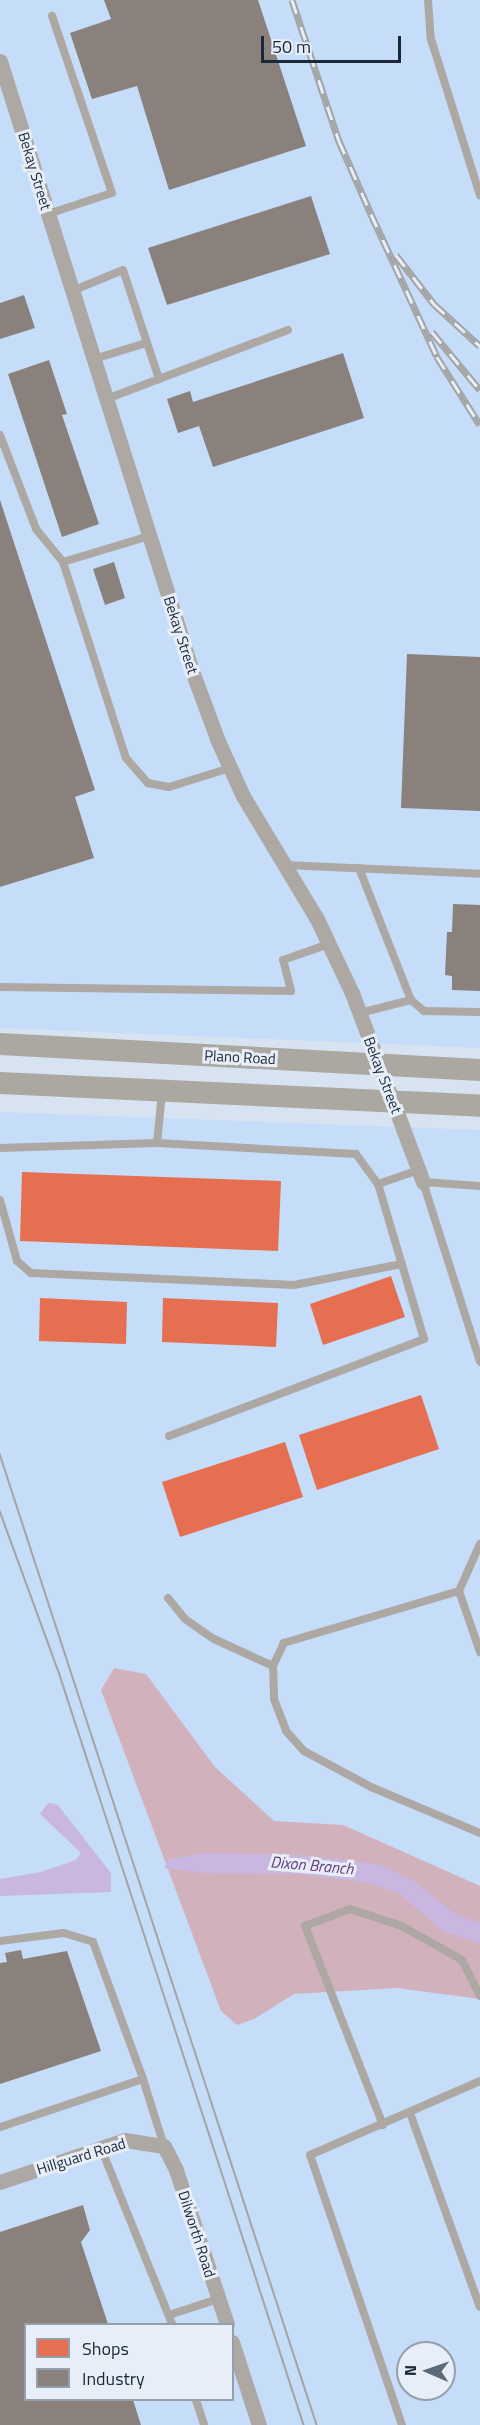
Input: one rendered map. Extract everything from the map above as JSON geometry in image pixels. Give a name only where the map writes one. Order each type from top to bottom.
[{"type":"main road","name":"Plano Road","points":[[0,1044],[480,1070]]},
{"type":"main road","points":[[0,1083],[480,1106]]},
{"type":"street","name":"Bekay Street","points":[[0,61],[192,671],[230,768],[329,944],[360,1013],[421,1176]]},
{"type":"street","name":"Hillguard Road","points":[[0,2182],[125,2140],[164,2146]]},
{"type":"street","name":"Dilworth Road","points":[[164,2146],[176,2170],[226,2323]]},
{"type":"street","points":[[234,2348],[260,2425]]},
{"type":"lane","points":[[428,0],[430,39],[480,195]]},
{"type":"lane","points":[[48,214],[112,193],[52,16]]},
{"type":"lane","points":[[72,291],[123,270],[159,379]]},
{"type":"lane","points":[[106,399],[288,330]]},
{"type":"lane","points":[[94,359],[146,343]]},
{"type":"lane","points":[[0,435],[36,529],[63,562],[126,758],[148,783],[170,787],[230,768]]},
{"type":"lane","points":[[63,562],[149,536]]},
{"type":"lane","points":[[284,865],[480,874]]},
{"type":"lane","points":[[359,868],[411,1000],[424,1011],[480,1012]]},
{"type":"lane","points":[[0,987],[291,991],[283,960],[329,944]]},
{"type":"lane","points":[[360,1013],[411,1000]]},
{"type":"lane","points":[[157,1143],[163,1090]]},
{"type":"lane","points":[[0,1148],[157,1143],[356,1154],[378,1184],[424,1339],[169,1436]]},
{"type":"lane","points":[[378,1184],[421,1176],[480,1186]]},
{"type":"lane","points":[[421,1176],[480,1362]]},
{"type":"lane","points":[[0,1200],[17,1261],[31,1273],[294,1285],[402,1264]]},
{"type":"lane","points":[[480,1544],[459,1591],[480,1652]]},
{"type":"lane","points":[[459,1591],[284,1643],[273,1666],[274,1699],[286,1731],[304,1751],[371,1787],[480,1833]]},
{"type":"lane","points":[[168,1598],[185,1619],[214,1639],[273,1666]]},
{"type":"lane","points":[[382,2125],[305,1926],[350,1909],[402,1926],[462,1960],[480,1996]]},
{"type":"lane","points":[[0,1941],[63,1934],[93,1942],[143,2079],[164,2146]]},
{"type":"lane","points":[[0,2127],[143,2079]]},
{"type":"lane","points":[[402,2425],[310,2155],[480,2081]]},
{"type":"lane","points":[[410,2113],[480,2307]]},
{"type":"lane","points":[[101,2148],[171,2323]]},
{"type":"lane","points":[[169,2316],[218,2299]]},
{"type":"lane","points":[[196,2401],[204,2425]]},
{"type":"shaded area","points":[[0,0],[480,0],[480,1048],[0,1028]]},
{"type":"shaded area","points":[[0,1112],[480,1130],[480,2425],[0,2425]]},
{"type":"shaded area","points":[[114,1668],[146,1674],[215,1767],[274,1821],[343,1825],[480,1886],[480,1999],[397,1988],[294,1994],[254,2019],[237,2025],[221,2011],[101,1690]]},
{"type":"water","points":[[48,1803],[57,1804],[111,1873],[111,1892],[0,1896],[0,1879],[41,1872],[76,1860],[81,1853],[40,1814]]},
{"type":"water","name":"Dixon Branch","points":[[204,1853],[300,1855],[377,1864],[413,1880],[456,1915],[480,1923],[480,1944],[443,1931],[400,1894],[370,1883],[301,1874],[204,1873],[164,1868],[169,1859]]},
{"type":"building: Shops","points":[[22,1172],[281,1181],[278,1251],[20,1241]]},
{"type":"building: Shops","points":[[391,1276],[405,1317],[323,1345],[310,1304]]},
{"type":"building: Shops","points":[[40,1298],[127,1302],[126,1344],[39,1341]]},
{"type":"building: Shops","points":[[163,1298],[278,1303],[276,1347],[162,1342]]},
{"type":"building: Shops","points":[[421,1395],[439,1449],[317,1490],[299,1435]]},
{"type":"building: Shops","points":[[285,1442],[303,1497],[180,1537],[162,1482]]},
{"type":"building: Industry","points":[[104,0],[258,0],[306,146],[169,190],[137,86],[92,99],[70,33],[111,19]]},
{"type":"building: Industry","points":[[311,196],[330,254],[167,305],[148,248]]},
{"type":"building: Industry","points":[[24,295],[35,328],[0,339],[0,303]]},
{"type":"building: Industry","points":[[343,353],[364,418],[213,467],[199,426],[178,433],[167,399],[190,391],[193,402]]},
{"type":"building: Industry","points":[[49,360],[67,414],[62,415],[99,524],[62,537],[8,374]]},
{"type":"building: Industry","points":[[0,500],[95,790],[75,797],[94,858],[0,887]]},
{"type":"building: Industry","points":[[114,562],[125,598],[105,605],[93,569]]},
{"type":"building: Industry","points":[[407,654],[480,657],[480,811],[401,808]]},
{"type":"building: Industry","points":[[453,904],[480,905],[480,991],[452,990],[452,976],[445,975],[447,932],[452,932]]},
{"type":"building: Industry","points":[[21,1950],[23,1959],[67,1951],[101,2051],[0,2084],[0,1963],[7,1962],[5,1953]]},
{"type":"building: Industry","points":[[83,2205],[90,2230],[81,2242],[108,2323],[24,2323],[24,2401],[133,2401],[141,2425],[0,2425],[0,2232]]},
{"type":"tram line","points":[[0,1454],[317,2425]]},
{"type":"tram line","points":[[0,1511],[60,1675],[304,2425]]},
{"type":"railway","points":[[292,0],[339,141],[371,214],[437,357],[480,425]]},
{"type":"railway","points":[[396,255],[434,304],[480,346]]},
{"type":"railway","points":[[432,332],[480,390]]}]
